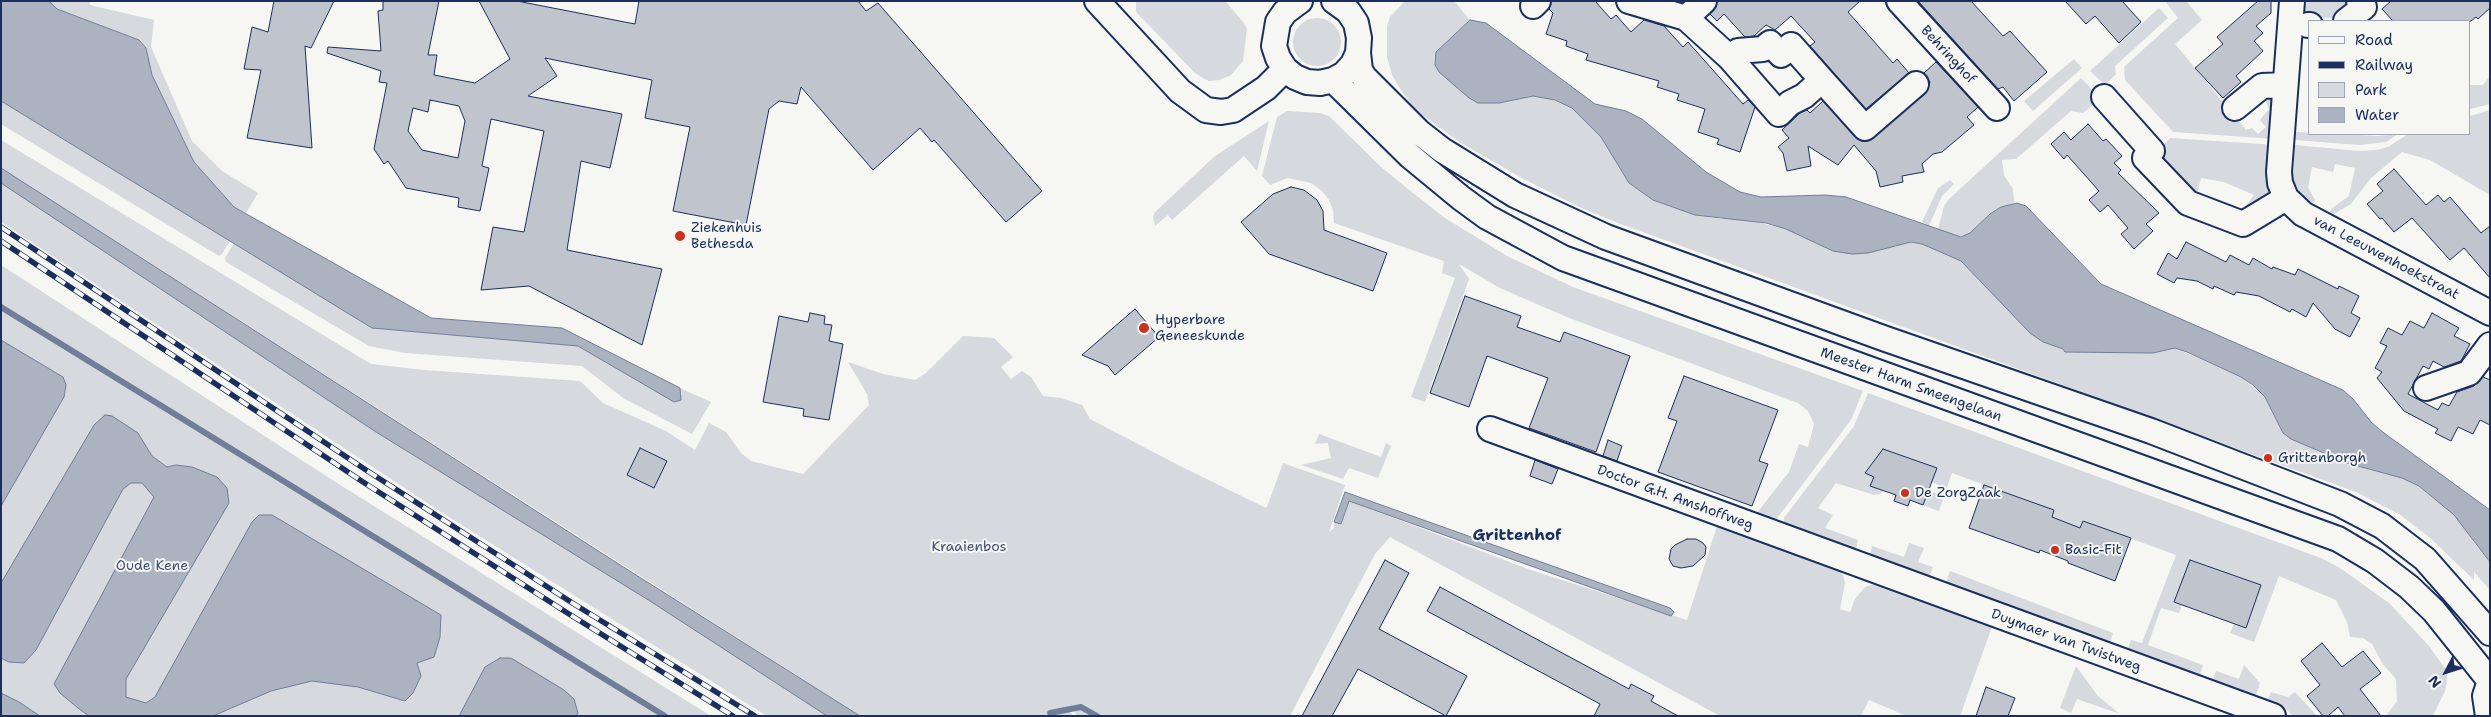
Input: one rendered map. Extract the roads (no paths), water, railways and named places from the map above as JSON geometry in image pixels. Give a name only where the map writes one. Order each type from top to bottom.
[{"type":"street","points":[[1098,1],[1180,91],[1206,110],[1222,112],[1233,110],[1266,88],[1285,69]]},
{"type":"street","points":[[1268,1],[1273,11],[1274,46],[1285,69],[1295,77],[1307,82],[1320,83],[1333,80],[1344,74],[1353,64],[1358,53]]},
{"type":"street","points":[[1275,33],[1285,12],[1300,1]]},
{"type":"street","points":[[1629,1],[1686,18],[1730,58],[1779,114],[1790,103],[1804,96],[1822,80]]},
{"type":"street","points":[[1686,18],[1704,1]]},
{"type":"street","name":"Behringhof","points":[[1899,1],[1998,108]]},
{"type":"street","points":[[2104,97],[2152,152],[2146,158],[2188,203],[2243,224],[2286,198],[2280,183],[2280,172],[2292,1]]},
{"type":"street","points":[[1346,4],[1356,24],[1360,38],[1358,53],[1360,70],[1364,77],[1419,132],[1467,167],[1556,216],[1606,237],[1740,287],[2151,431],[2348,508],[2382,526],[2426,559],[2490,633]]},
{"type":"street","points":[[1730,58],[1738,51],[1763,49],[1770,43],[1781,55],[1791,45],[1865,128],[1916,84]]},
{"type":"street","name":"Meester Harm Smeengelaan","points":[[1333,80],[1410,156],[1461,198],[1509,230],[1564,258],[2338,539],[2376,561],[2409,587],[2445,624],[2490,681]]},
{"type":"street","points":[[2236,108],[2262,86],[2285,85]]},
{"type":"street","name":"van Leeuwenhoekstraat","points":[[2286,198],[2303,214],[2490,313]]},
{"type":"street","points":[[2426,388],[2469,373],[2490,345]]},
{"type":"street","name":"Doctor G.H. Amshoffweg","points":[[1490,429],[1860,566]]},
{"type":"street","name":"Duymaer van Twistweg","points":[[1860,566],[2273,716]]},
{"type":"street","points":[[2486,714],[2485,696],[2490,681]]},
{"type":"water","points":[[1,1],[49,1],[57,9],[139,40],[146,48],[152,75],[194,162],[234,207],[431,318],[562,328],[680,388],[681,400],[674,402],[578,346],[372,328],[1,101]]},
{"type":"water","points":[[1470,20],[1486,23],[1595,104],[1626,111],[1642,119],[1706,172],[1740,192],[1761,197],[1825,195],[1846,197],[1961,237],[1970,233],[1990,214],[2001,207],[2017,203],[2026,206],[2101,284],[2343,390],[2353,399],[2372,423],[2384,433],[2490,510],[2490,562],[2454,515],[2419,486],[2402,478],[2347,463],[2291,439],[2283,433],[2265,397],[2253,385],[2241,377],[2187,352],[2175,348],[2153,353],[2065,352],[2063,349],[2043,342],[2030,333],[1961,261],[1922,244],[1911,242],[1868,253],[1852,254],[1833,251],[1786,229],[1766,223],[1695,215],[1653,200],[1629,183],[1601,137],[1572,108],[1555,100],[1533,96],[1499,103],[1478,103],[1469,98],[1439,72],[1435,65],[1436,52]]},
{"type":"water","points":[[1,168],[625,568],[860,716],[827,716],[650,601],[376,432],[1,183]]},
{"type":"water","points":[[1,340],[63,377],[66,385],[64,397],[1,506]]},
{"type":"water","points":[[105,415],[112,416],[138,433],[152,456],[167,467],[176,465],[192,467],[217,477],[227,488],[229,503],[126,679],[126,697],[146,703],[155,697],[252,522],[259,515],[272,515],[441,615],[440,637],[434,657],[417,663],[421,676],[413,693],[405,701],[358,687],[312,681],[271,691],[213,716],[89,716],[78,708],[60,693],[54,684],[154,497],[142,483],[131,483],[123,489],[36,650],[24,663],[9,662],[1,658],[1,583],[94,425]]},
{"type":"water","points":[[1345,492],[1670,608],[1674,612],[1671,616],[1349,501],[1341,524],[1334,522]]},
{"type":"water","points":[[500,658],[511,658],[564,690],[574,699],[578,713],[576,716],[459,716],[485,667]]},
{"type":"water","points":[[1,693],[19,702],[40,716],[1,716]]},
{"type":"waterway","points":[[1,307],[665,716]]},
{"type":"waterway","points":[[1050,713],[1081,707],[1097,716]]},
{"type":"railway","points":[[1,227],[366,470],[574,604],[755,716]]},
{"type":"railway","points":[[1,241],[363,482],[733,716]]},
{"type":"place","name":"Ziekenhuis Bethesda","points":[[680,236]]},
{"type":"place","name":"Hyperbare Geneeskunde","points":[[1144,328]]},
{"type":"place","name":"Grittenborgh","points":[[2268,458]]},
{"type":"place","name":"De ZorgZaak","points":[[1905,493]]},
{"type":"place","name":"Basic-Fit","points":[[2055,550]]},
{"type":"district","name":"Grittenhof","points":[[1517,536]]},
{"type":"park label","name":"Kraaienbos","points":[[969,547]]},
{"type":"park label","name":"Oude Kene","points":[[152,566]]}]
